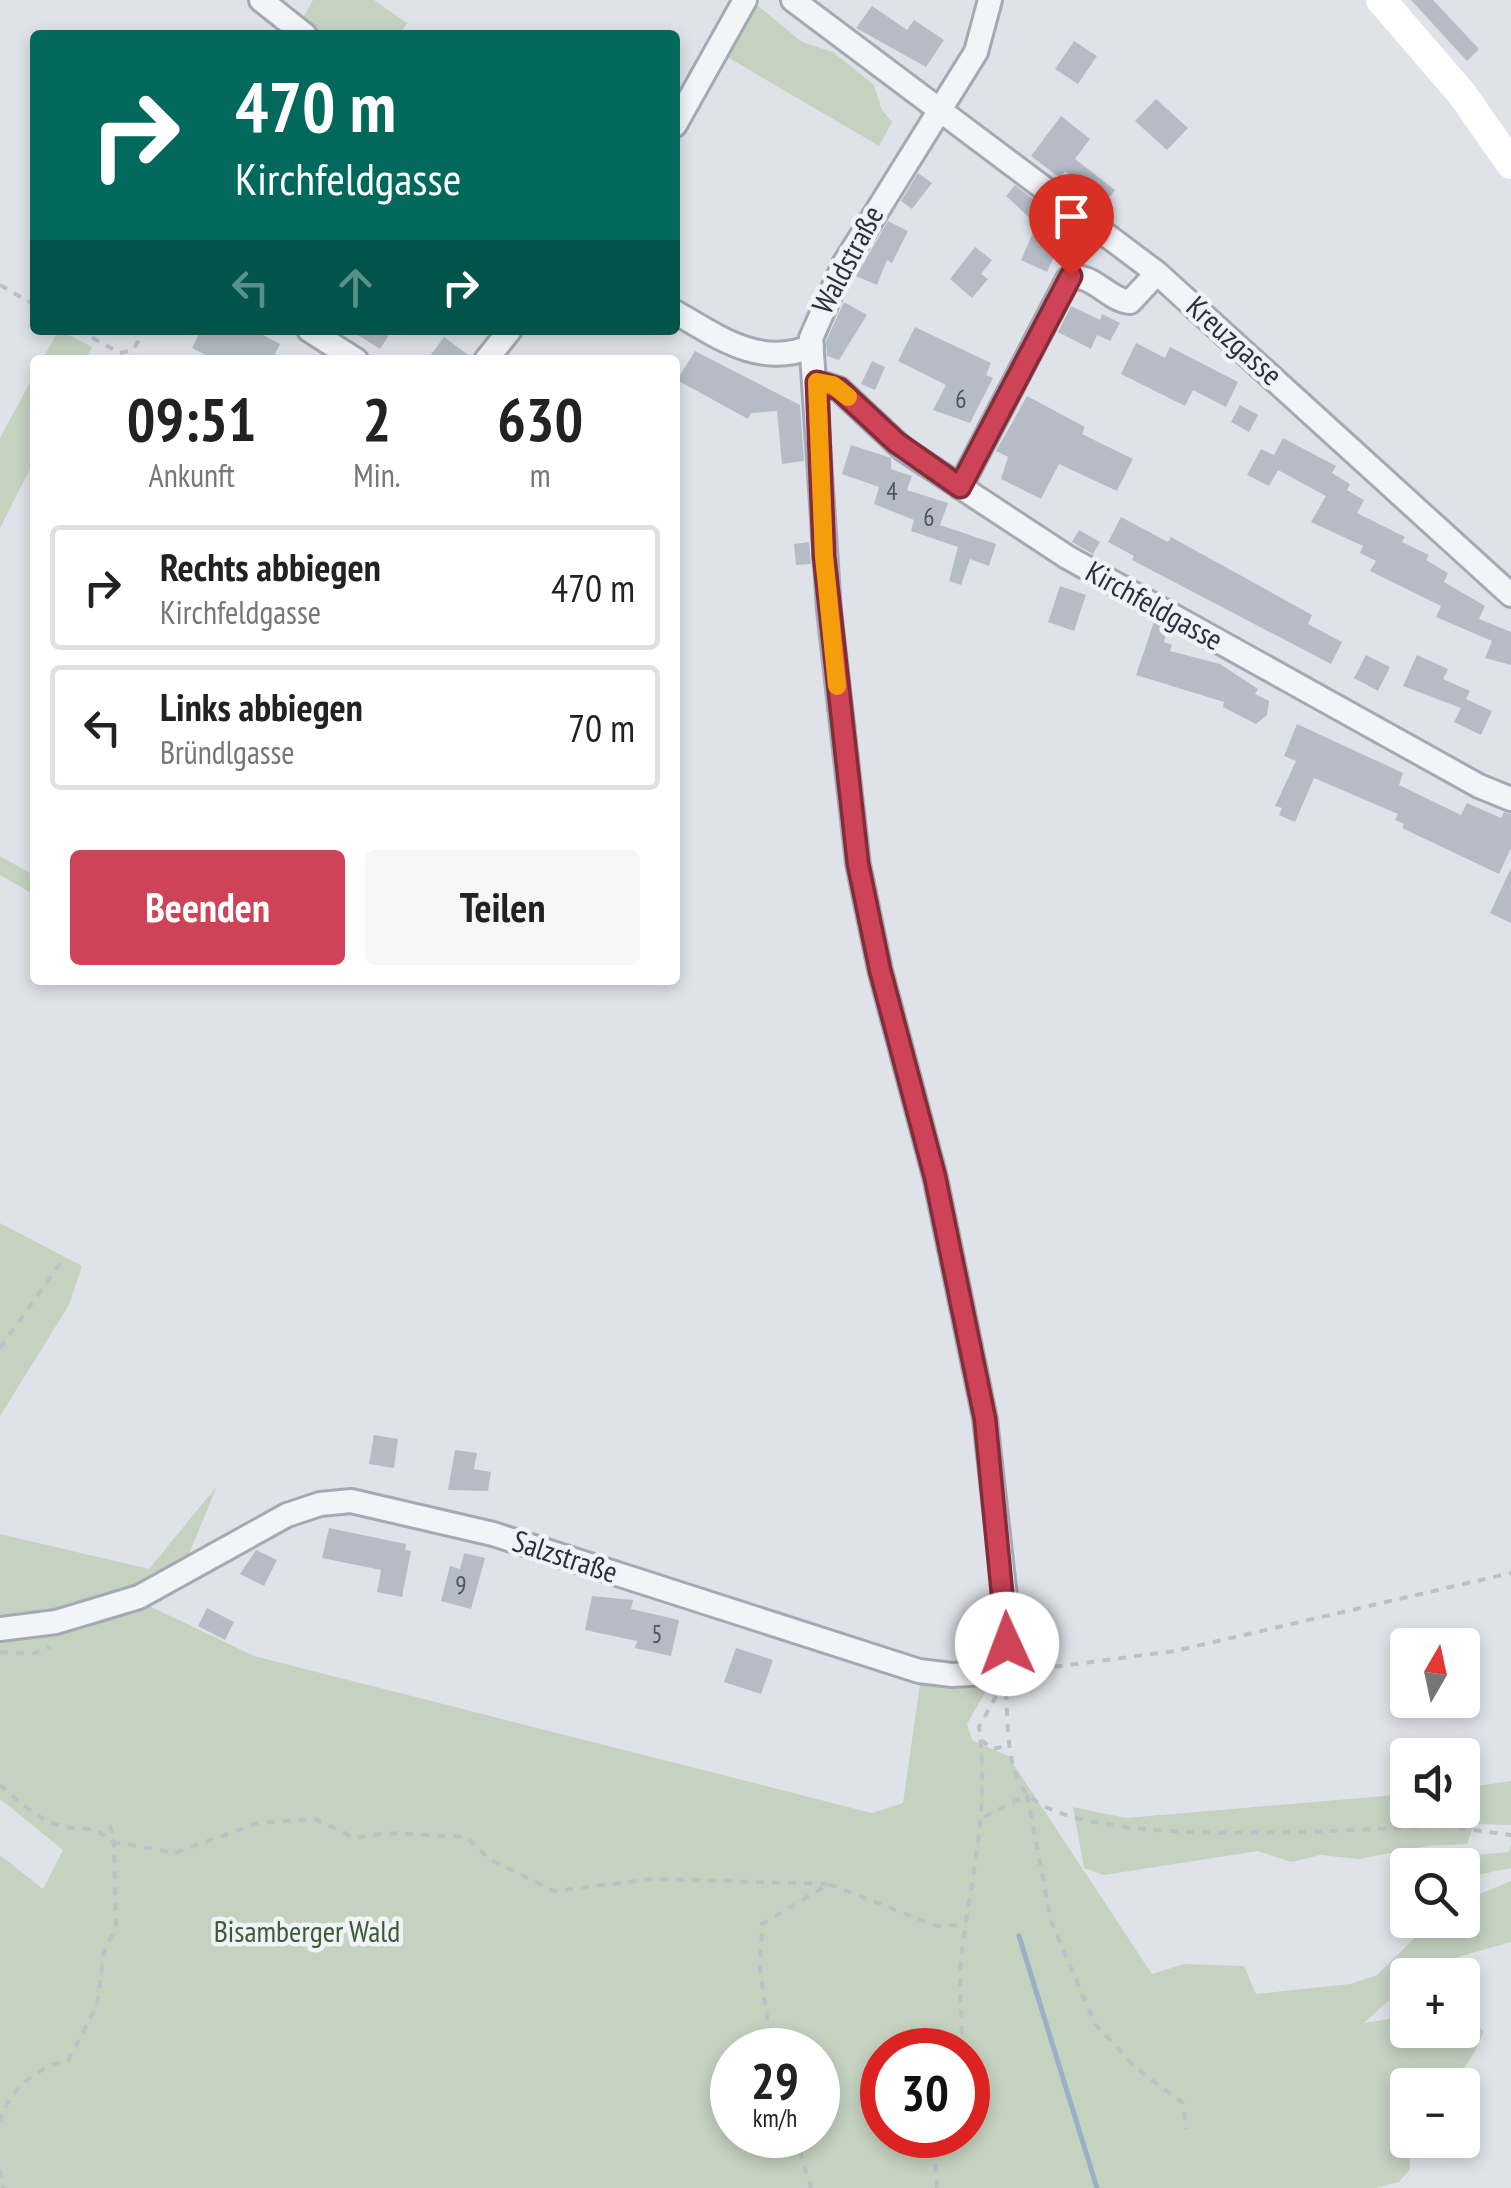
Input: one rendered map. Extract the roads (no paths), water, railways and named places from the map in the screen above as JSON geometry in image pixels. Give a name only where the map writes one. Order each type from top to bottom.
[{"type":"main road","points":[[1380,0],[1462,94],[1511,164]]},
{"type":"street","points":[[261,0],[299,30]]},
{"type":"street","points":[[680,116],[744,0]]},
{"type":"street","name":"Kreuzgasse","points":[[793,0],[1157,274],[1511,595]]},
{"type":"street","name":"Waldstraße","points":[[990,0],[981,41],[844,264],[814,326],[812,346],[824,556],[856,847],[872,932],[935,1177],[985,1419],[1006,1606],[1004,1672]]},
{"type":"street","points":[[960,487],[1068,279],[1084,277],[1116,299],[1130,302],[1157,274]]},
{"type":"street","points":[[680,315],[718,337],[768,355],[784,356],[812,346]]},
{"type":"street","points":[[317,335],[348,355]]},
{"type":"street","points":[[490,355],[506,335]]},
{"type":"street","name":"Kirchfeldgasse","points":[[817,382],[839,389],[896,442],[960,487],[1129,592],[1478,786],[1511,799]]},
{"type":"street","name":"Salzstraße","points":[[0,1629],[56,1622],[139,1597],[287,1515],[320,1504],[363,1502],[493,1534],[919,1670],[952,1675],[1004,1672]]},
{"type":"waterway","points":[[1019,1936],[1097,2188]]},
{"type":"park label","name":"Bisamberger Wald","points":[[307,1932]]}]
